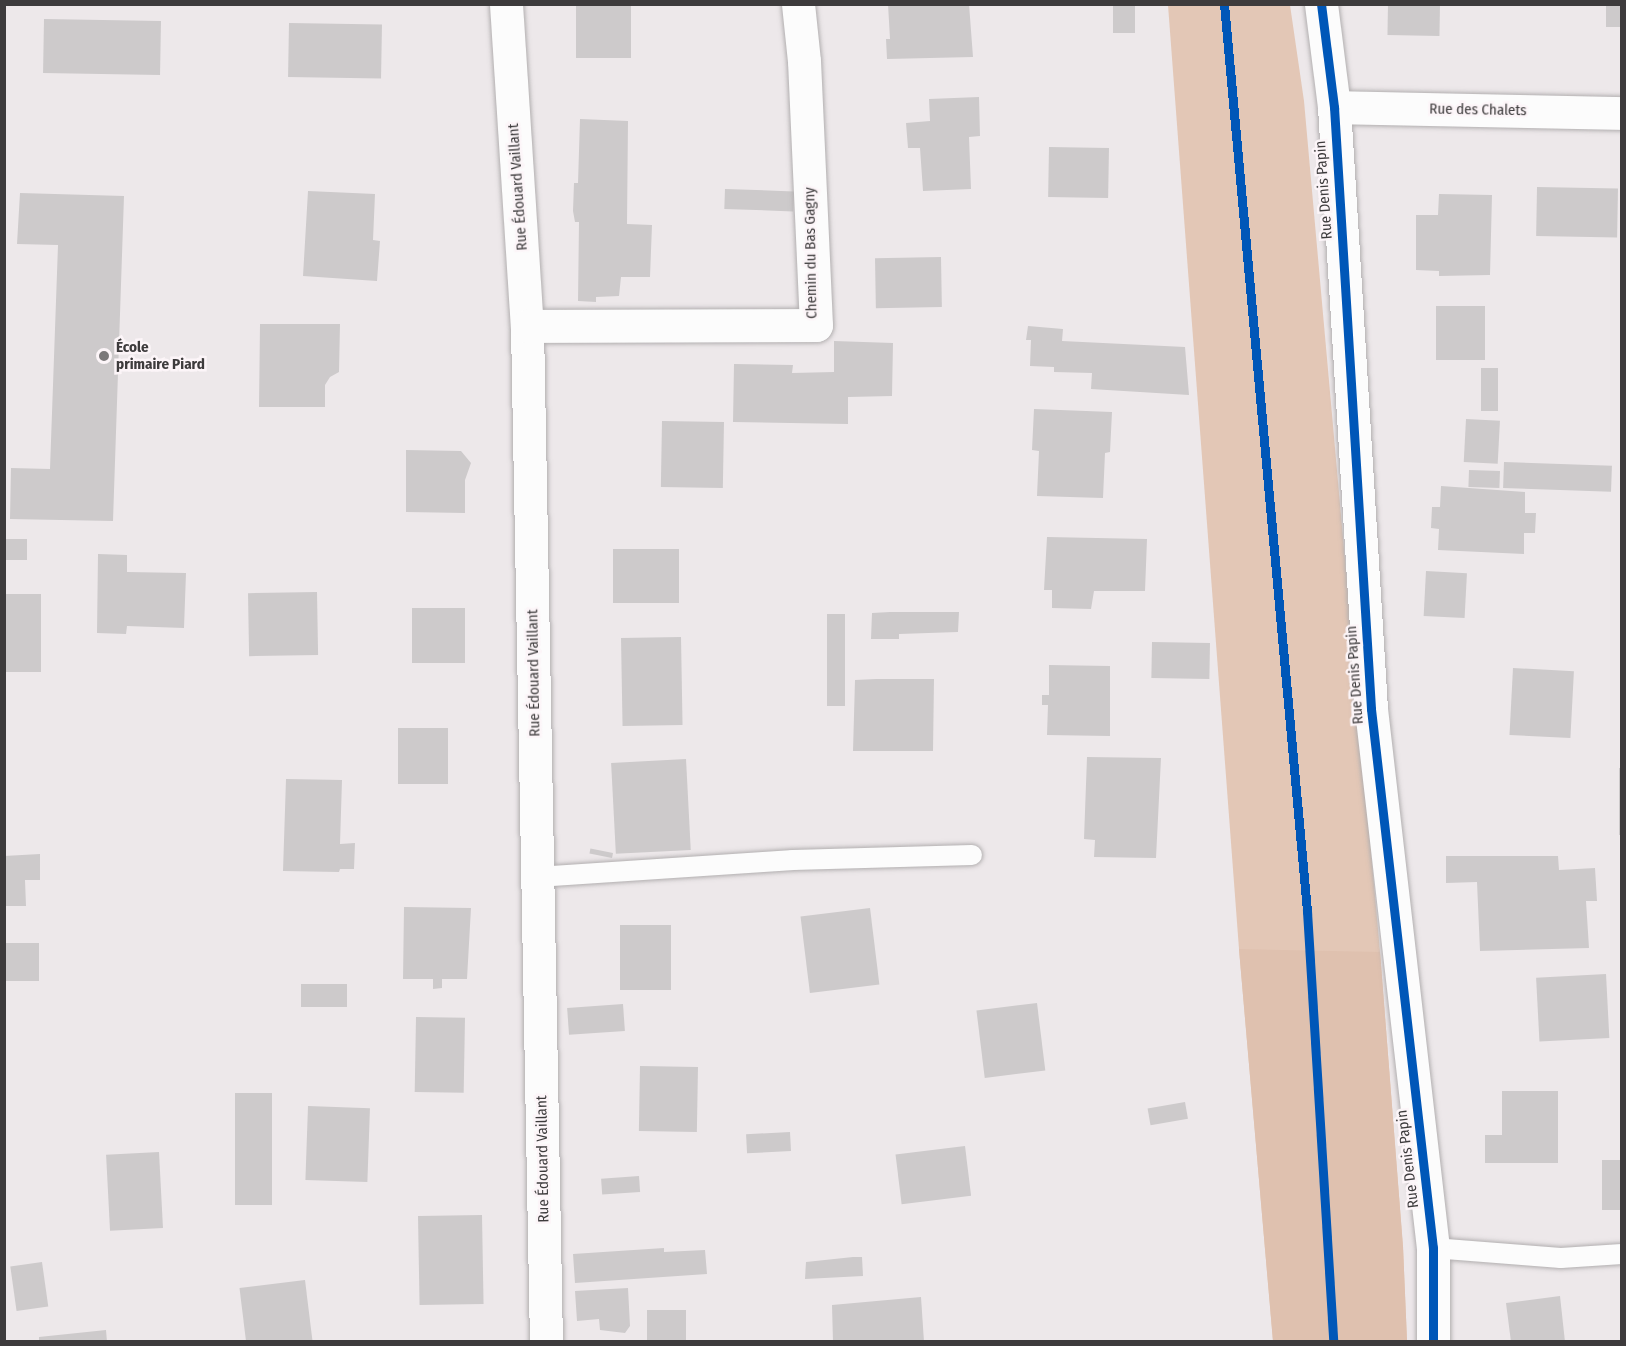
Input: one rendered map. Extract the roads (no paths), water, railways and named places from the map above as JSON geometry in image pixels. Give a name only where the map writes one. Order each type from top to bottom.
[{"type":"street","name":"Rue Édouard Vaillant","points":[[506,4],[527,326],[546,1341]]},
{"type":"street","name":"Chemin du Bas Gagny","points":[[527,326],[816,325],[804,61],[798,4]]},
{"type":"street","name":"Rue Denis Papin","points":[[1321,4],[1334,107],[1371,709],[1433,1248],[1433,1341]]},
{"type":"street","name":"Rue des Chalets","points":[[1334,107],[1622,113]]},
{"type":"lane","points":[[537,877],[793,860],[972,855]]},
{"type":"lane","points":[[1433,1248],[1560,1258],[1622,1254]]},
{"type":"place","name":"École primaire Piard","points":[[104,356]]}]
